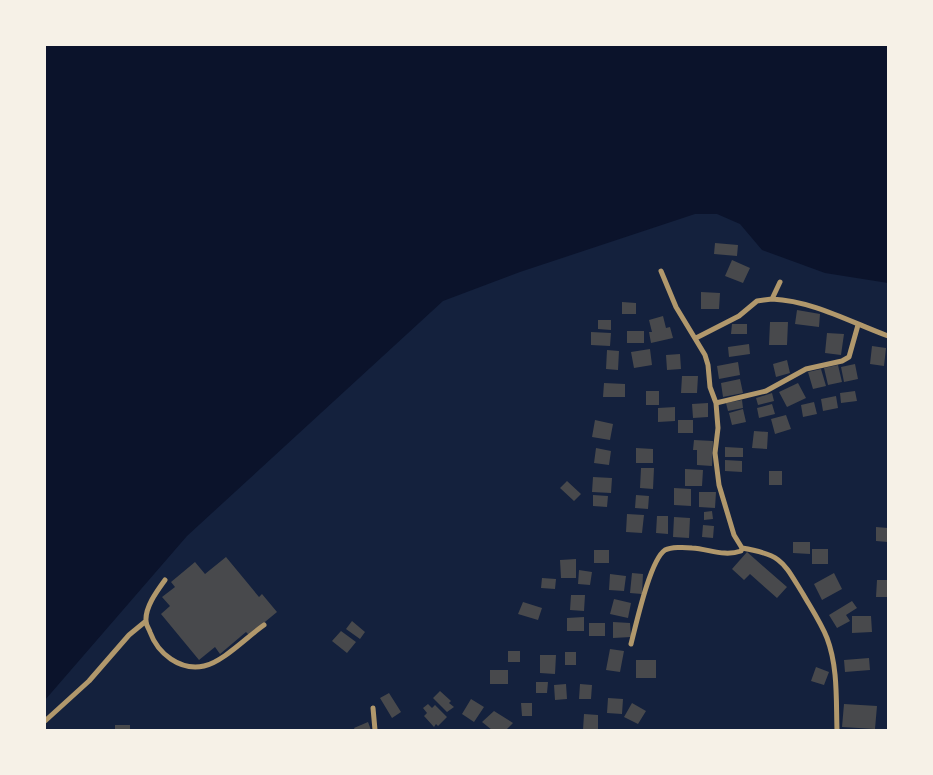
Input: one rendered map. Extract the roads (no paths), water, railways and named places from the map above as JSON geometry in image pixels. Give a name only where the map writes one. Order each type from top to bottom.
[{"type":"street","points":[[661,271],[676,307],[696,338],[708,365],[710,387],[716,402],[718,428],[715,454],[719,485],[734,535],[742,548],[769,554],[786,566],[814,613],[827,639],[834,670],[837,730]]},
{"type":"street","points":[[772,299],[780,282]]},
{"type":"street","points":[[696,338],[739,316],[757,301],[772,299],[788,300],[808,305],[888,336]]},
{"type":"street","points":[[716,402],[766,391],[806,369],[842,361],[849,357],[858,325]]},
{"type":"street","points":[[630,644],[644,595],[660,554],[667,549],[692,548],[733,554],[741,551],[742,548]]},
{"type":"street","points":[[165,580],[152,598],[146,621],[153,640],[166,656],[184,666],[204,666],[221,658],[264,624]]},
{"type":"street","points":[[45,721],[89,681],[129,635],[146,621]]},
{"type":"street","points":[[372,708],[375,730]]},
{"type":"water","points":[[45,45],[888,45],[888,283],[825,273],[762,250],[740,224],[717,214],[695,214],[520,272],[443,301],[187,536],[45,700]]}]
